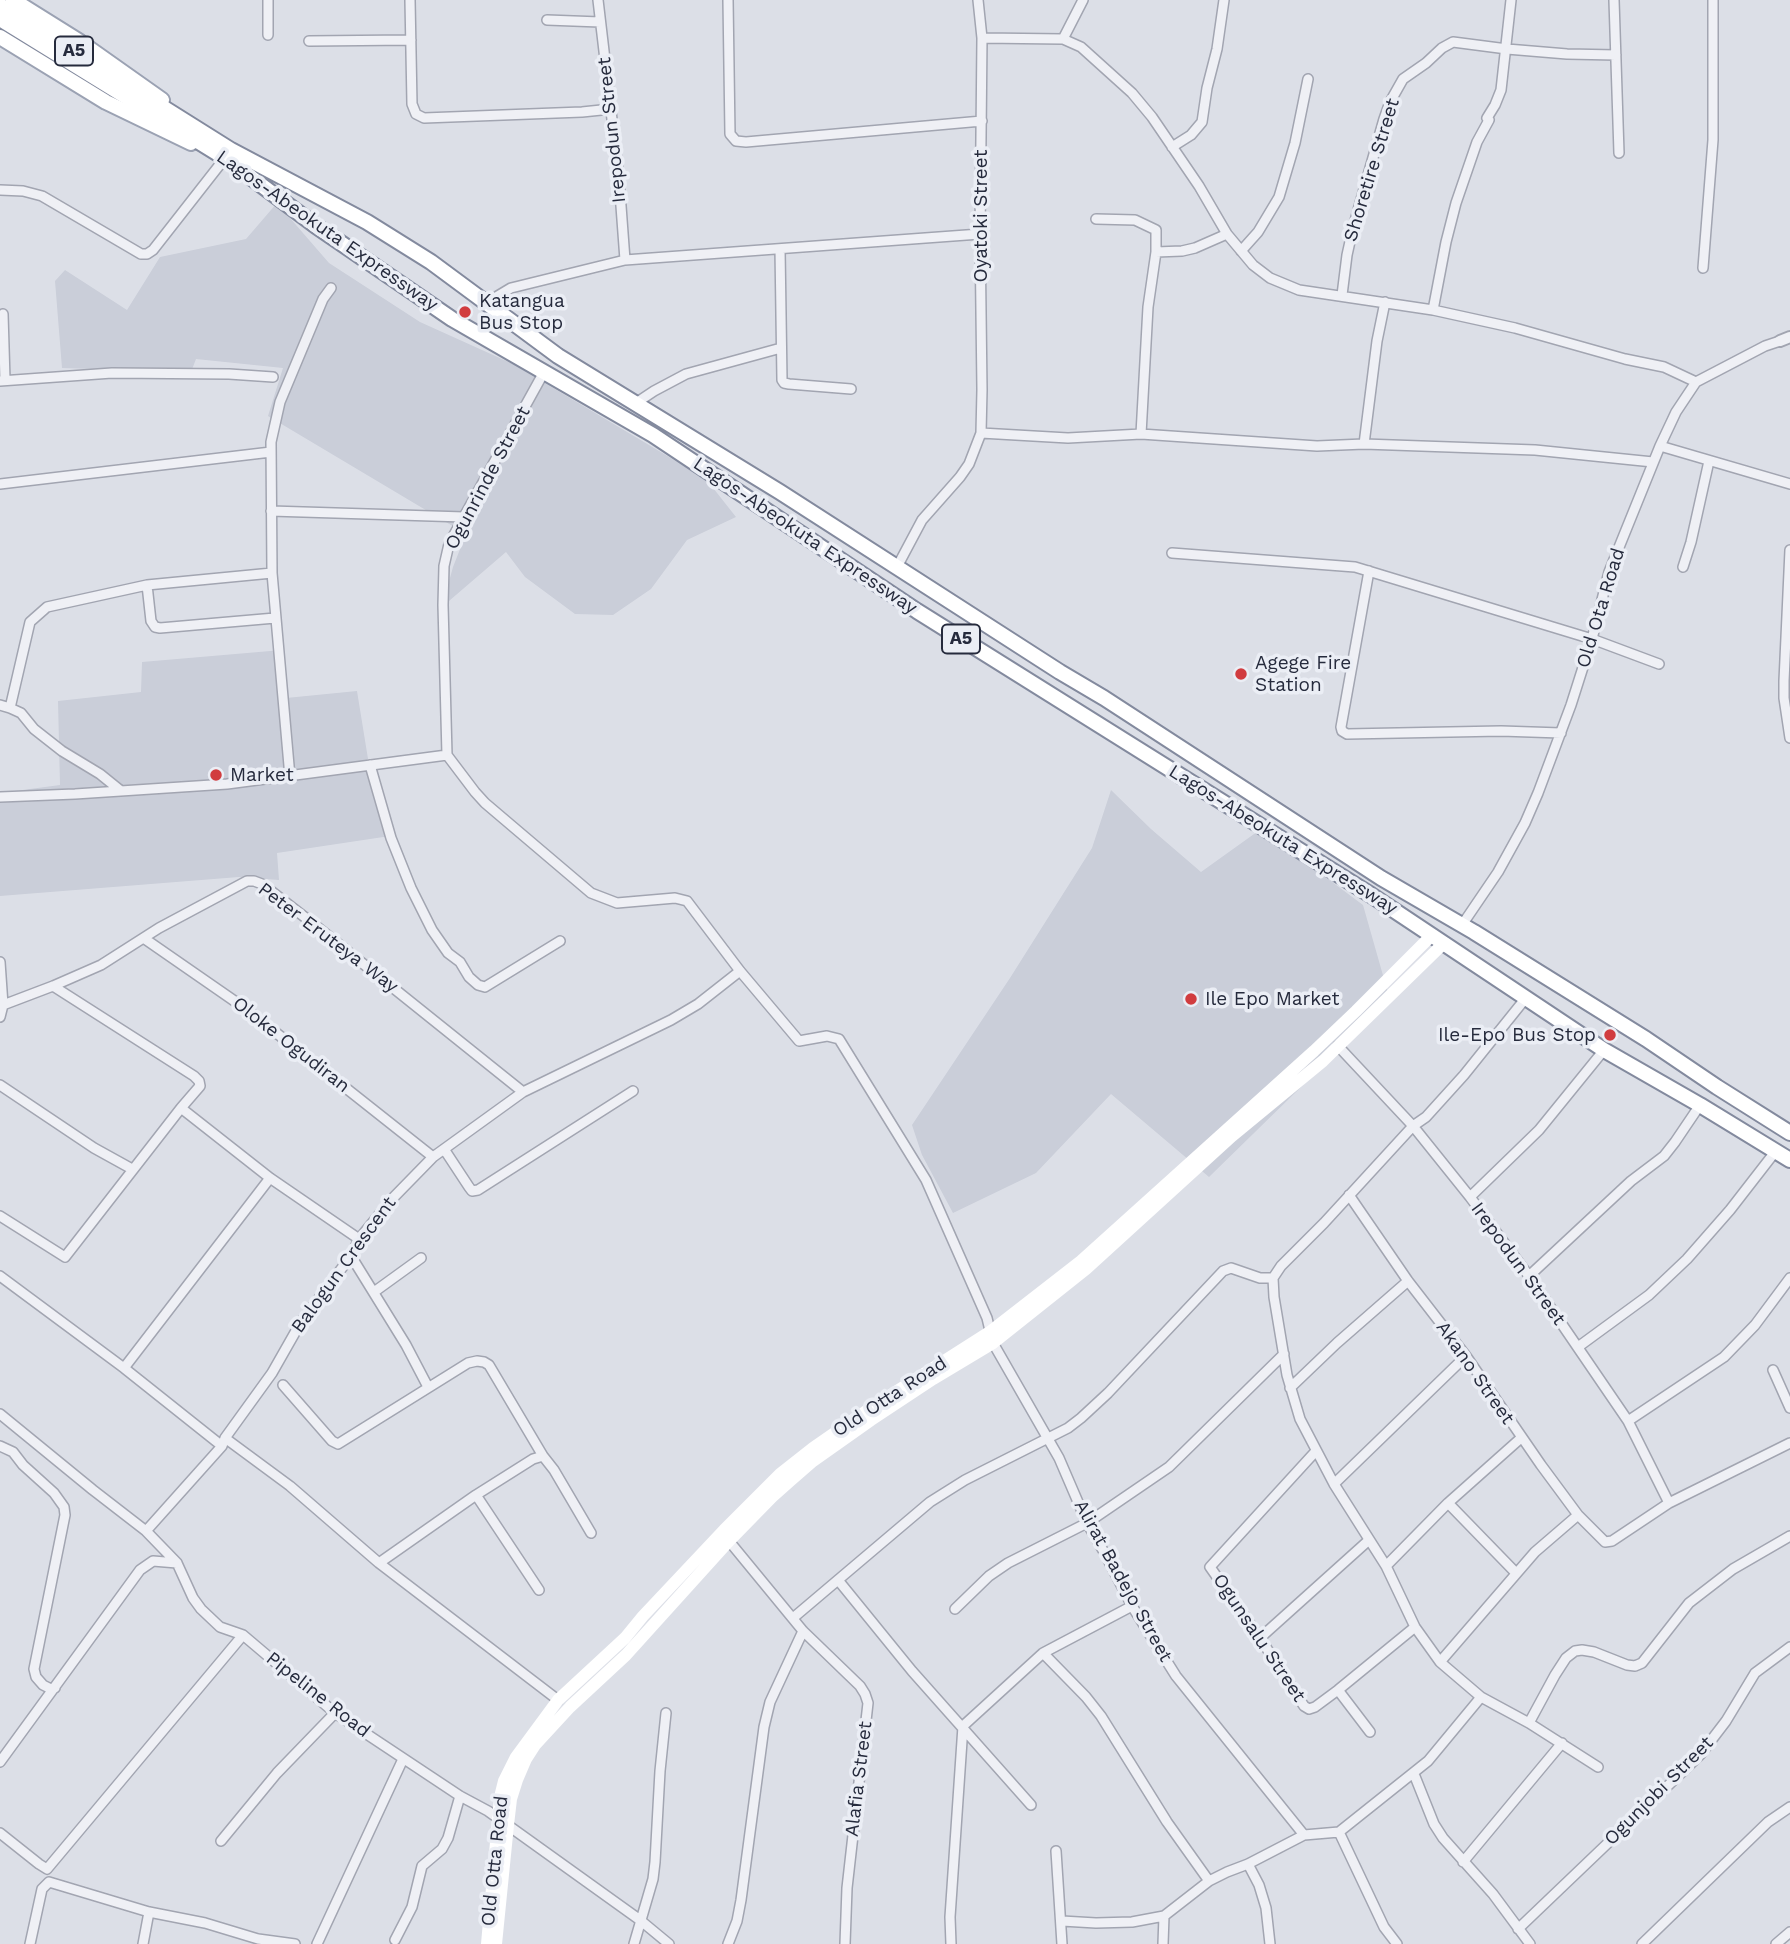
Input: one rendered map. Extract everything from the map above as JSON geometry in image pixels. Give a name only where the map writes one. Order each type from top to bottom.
[{"type":"main road","points":[[13,0],[80,42],[228,154]]},
{"type":"main road","name":"Lagos-Abeokuta Expressway","points":[[0,5],[228,154],[316,226],[452,320],[653,435],[917,611],[1308,855],[1604,1051],[1790,1160]]},
{"type":"main road","name":"Lagos-Abeokuta Expressway","points":[[0,19],[228,154],[367,222],[431,262],[558,356],[780,492],[1381,878],[1462,925],[1646,1039],[1727,1093],[1789,1129]]},
{"type":"main road","points":[[0,37],[106,102],[228,154]]},
{"type":"main road","points":[[992,1337],[1086,1269],[1232,1136],[1323,1061],[1438,939]]},
{"type":"main road","name":"Old Otta Road","points":[[487,1944],[502,1822],[526,1759],[570,1707],[626,1655],[772,1497],[813,1461],[992,1337],[1081,1261],[1438,939]]},
{"type":"main road","name":"Old Otta Road","points":[[496,1944],[502,1822],[500,1797],[504,1781],[516,1757],[558,1700],[625,1638],[723,1530],[790,1466],[875,1405],[992,1337]]},
{"type":"street","points":[[268,0],[268,35]]},
{"type":"street","points":[[410,0],[412,104],[416,114],[424,118],[611,109]]},
{"type":"street","name":"Irepodun Street","points":[[598,0],[625,260]]},
{"type":"street","points":[[729,0],[730,134],[736,141],[982,121]]},
{"type":"street","name":"Oyatoki Street","points":[[978,0],[982,38],[981,433]]},
{"type":"street","points":[[1063,39],[1083,0]]},
{"type":"street","points":[[1433,310],[1456,203],[1477,142],[1489,120],[1503,82],[1511,0]]},
{"type":"street","points":[[1614,0],[1619,153]]},
{"type":"street","points":[[1703,268],[1713,140],[1713,0]]},
{"type":"street","points":[[1172,147],[1191,135],[1202,122],[1223,5]]},
{"type":"street","points":[[547,20],[600,22]]},
{"type":"street","points":[[982,38],[1063,39],[1082,47],[1120,81],[1152,117],[1199,186],[1227,234],[1253,265],[1270,278],[1299,290],[1433,310],[1515,328],[1625,359],[1664,367],[1696,382]]},
{"type":"street","points":[[309,41],[411,40]]},
{"type":"street","name":"Shoretire Street","points":[[1342,295],[1353,228],[1384,119],[1403,79],[1453,42],[1567,54],[1616,55]]},
{"type":"street","points":[[1241,251],[1258,232],[1279,197],[1290,163],[1308,79]]},
{"type":"street","points":[[0,190],[23,191],[42,196],[141,254],[147,254],[153,250],[228,154]]},
{"type":"street","points":[[1096,219],[1135,220],[1156,230],[1156,252],[1148,307],[1141,434]]},
{"type":"street","points":[[486,303],[511,288],[625,260],[980,234]]},
{"type":"street","points":[[1156,252],[1195,248],[1227,234]]},
{"type":"street","points":[[780,248],[782,380],[784,383],[850,389]]},
{"type":"street","points":[[290,776],[272,573],[272,433],[280,402],[323,299],[331,288]]},
{"type":"street","points":[[1364,444],[1377,341],[1385,302]]},
{"type":"street","points":[[3,314],[3,380],[112,373],[273,377]]},
{"type":"street","name":"Old Ota Road","points":[[1462,925],[1498,872],[1538,793],[1592,639],[1609,572],[1675,412],[1696,382],[1764,347],[1786,340]]},
{"type":"street","points":[[636,404],[686,374],[781,348]]},
{"type":"street","name":"Ogunrinde Street","points":[[447,755],[443,606],[444,566],[449,544],[544,372]]},
{"type":"street","points":[[897,568],[922,520],[969,464],[981,433],[1068,438],[1141,434],[1317,446],[1364,444],[1535,450],[1653,462]]},
{"type":"street","points":[[1660,446],[1790,484]]},
{"type":"street","points":[[0,484],[271,452]]},
{"type":"street","points":[[1683,567],[1709,461]]},
{"type":"street","points":[[271,511],[464,517]]},
{"type":"street","points":[[1790,550],[1784,689],[1790,738]]},
{"type":"street","points":[[1172,553],[1341,566],[1369,571],[1592,639],[1659,664]]},
{"type":"street","points":[[1369,571],[1342,731],[1347,734],[1501,731],[1561,733]]},
{"type":"street","points":[[10,708],[30,622],[47,607],[147,585],[272,573]]},
{"type":"street","points":[[147,585],[151,621],[155,627],[275,618]]},
{"type":"street","points":[[0,705],[21,713],[34,729],[62,751],[100,774],[121,791]]},
{"type":"street","points":[[0,797],[227,784],[447,755],[485,803],[591,893],[617,903],[675,898],[687,901],[740,971]]},
{"type":"street","points":[[370,765],[391,838],[411,888],[432,930],[449,953],[460,962],[469,977],[485,987],[560,941]]},
{"type":"street","name":"Peter Eruteya Way","points":[[3,1005],[101,965],[159,928],[247,881],[262,884],[523,1092]]},
{"type":"street","name":"Oloke Ogudiran","points":[[145,939],[246,1009],[433,1157]]},
{"type":"street","points":[[0,962],[3,1005],[0,1017]]},
{"type":"street","name":"Balogun Crescent","points":[[146,1531],[224,1442],[272,1373],[301,1322],[351,1256],[359,1240],[391,1200],[433,1157],[523,1092],[671,1020],[698,1004],[740,971]]},
{"type":"street","name":"Alirat Badejo Street","points":[[740,971],[799,1041],[827,1036],[839,1039],[926,1180],[992,1337],[1059,1458],[1087,1523],[1132,1606],[1177,1676],[1304,1835]]},
{"type":"street","points":[[0,1216],[65,1257],[200,1086],[194,1076],[53,986]]},
{"type":"street","points":[[1525,999],[1464,1075],[1426,1117],[1413,1126],[1281,1266],[1273,1278],[1274,1297],[1290,1388],[1300,1419],[1334,1484],[1386,1566],[1415,1627],[1440,1662],[1481,1697],[1529,1723],[1598,1767]]},
{"type":"street","name":"Irepodun Street","points":[[1338,1046],[1413,1126],[1529,1276],[1628,1420],[1669,1503]]},
{"type":"street","points":[[1470,1197],[1539,1129],[1604,1051]]},
{"type":"street","points":[[0,1085],[94,1148],[132,1169]]},
{"type":"street","points":[[444,1149],[472,1191],[478,1190],[633,1091]]},
{"type":"street","points":[[1529,1276],[1631,1181],[1664,1156],[1700,1105]]},
{"type":"street","points":[[181,1108],[270,1178],[359,1240]]},
{"type":"street","points":[[1578,1347],[1643,1301],[1687,1259],[1775,1152]]},
{"type":"street","points":[[124,1368],[270,1178]]},
{"type":"street","name":"Akano Street","points":[[1349,1195],[1408,1281],[1466,1356],[1521,1438],[1578,1515],[1605,1542],[1669,1503]]},
{"type":"street","points":[[351,1256],[406,1345],[428,1387]]},
{"type":"street","points":[[374,1292],[421,1258]]},
{"type":"street","points":[[793,1618],[930,1502],[965,1480],[1068,1428],[1108,1393],[1223,1271],[1231,1268],[1260,1278],[1273,1278]]},
{"type":"street","points":[[0,1276],[224,1442],[290,1486],[379,1563],[558,1700]]},
{"type":"street","points":[[1628,1420],[1724,1357],[1755,1325],[1790,1278]]},
{"type":"street","points":[[1290,1388],[1408,1281]]},
{"type":"street","points":[[955,1609],[989,1576],[1008,1563],[1087,1523],[1179,1459],[1284,1354]]},
{"type":"street","points":[[1334,1484],[1466,1356]]},
{"type":"street","points":[[283,1385],[332,1441],[342,1444],[468,1363],[484,1362],[489,1365],[591,1533]]},
{"type":"street","points":[[1773,1370],[1790,1408]]},
{"type":"street","name":"Pipeline Road","points":[[0,1414],[146,1531],[177,1563],[193,1598],[220,1627],[243,1635],[335,1713],[460,1796],[488,1811],[640,1920],[669,1944]]},
{"type":"street","points":[[1386,1566],[1448,1503],[1521,1438]]},
{"type":"street","points":[[1669,1503],[1790,1443]]},
{"type":"street","points":[[0,1446],[8,1448],[18,1457],[23,1465],[54,1493],[64,1507],[65,1515],[34,1670],[43,1685],[55,1688]]},
{"type":"street","name":"Ogunsalu Street","points":[[1316,1451],[1210,1567],[1261,1638],[1304,1706],[1309,1709],[1338,1690]]},
{"type":"street","points":[[379,1563],[476,1495],[533,1459],[543,1456]]},
{"type":"street","points":[[476,1495],[539,1590]]},
{"type":"street","points":[[1448,1503],[1516,1573]]},
{"type":"street","points":[[1440,1662],[1535,1552],[1578,1515]]},
{"type":"street","points":[[1529,1723],[1555,1675],[1566,1658],[1575,1651],[1594,1652],[1627,1665],[1642,1663],[1689,1603],[1733,1569],[1790,1536]]},
{"type":"street","points":[[1261,1638],[1369,1540]]},
{"type":"street","name":"Alafia Street","points":[[729,1541],[803,1631],[860,1686],[868,1703],[847,1888],[845,1944]]},
{"type":"street","points":[[0,1762],[140,1570],[153,1561],[177,1563]]},
{"type":"street","points":[[838,1580],[912,1671],[1031,1805]]},
{"type":"street","points":[[951,1944],[950,1917],[963,1726],[1043,1653],[1132,1606]]},
{"type":"street","points":[[1370,1732],[1338,1690],[1415,1627]]},
{"type":"street","points":[[727,1944],[737,1921],[741,1900],[764,1727],[770,1702],[803,1631]]},
{"type":"street","points":[[0,1833],[47,1869],[243,1635]]},
{"type":"street","name":"Ogunjobi Street","points":[[1518,1929],[1700,1755],[1726,1721],[1755,1672],[1790,1647]]},
{"type":"street","points":[[1043,1653],[1086,1696],[1101,1716],[1167,1822],[1209,1881]]},
{"type":"street","points":[[1062,1921],[1132,1922],[1164,1916],[1209,1881],[1304,1835],[1339,1832],[1414,1774],[1438,1750],[1481,1697]]},
{"type":"street","points":[[221,1841],[278,1773],[335,1713]]},
{"type":"street","points":[[634,1944],[656,1862],[666,1713]]},
{"type":"street","points":[[1463,1862],[1562,1743]]},
{"type":"street","points":[[317,1944],[403,1759]]},
{"type":"street","points":[[1414,1774],[1438,1832],[1493,1894],[1530,1944]]},
{"type":"street","points":[[395,1940],[412,1907],[422,1867],[442,1849],[448,1838],[460,1796]]},
{"type":"street","points":[[1642,1944],[1768,1822],[1790,1807]]},
{"type":"street","points":[[1339,1832],[1384,1927],[1397,1944]]},
{"type":"street","points":[[1056,1851],[1062,1944]]},
{"type":"street","points":[[1248,1864],[1259,1885],[1266,1908],[1270,1944]]},
{"type":"street","points":[[30,1944],[42,1889],[49,1882],[149,1912],[205,1923],[258,1941],[295,1944]]},
{"type":"street","points":[[143,1944],[149,1912]]},
{"type":"street","points":[[1163,1944],[1164,1916]]},
{"type":"street","points":[[1776,1944],[1790,1932]]},
{"type":"shaded area","points":[[277,203],[329,263],[420,322],[513,364],[706,479],[736,517],[687,540],[651,589],[613,615],[575,614],[525,577],[506,552],[442,607],[466,534],[268,416],[283,368],[196,359],[191,372],[62,368],[55,281],[65,270],[127,310],[160,257],[246,239]]},
{"type":"shaded area","name":"Market","points":[[282,650],[286,698],[357,691],[369,765],[390,836],[277,853],[279,880],[239,877],[0,896],[0,793],[60,785],[58,701],[141,692],[142,662]]},
{"type":"shaded area","name":"Ile Epo Market","points":[[1111,790],[1201,872],[1261,829],[1363,905],[1388,993],[1385,1005],[1209,1177],[1111,1094],[1036,1173],[953,1213],[922,1155],[912,1125],[1092,848]]},
{"type":"place","name":"Katangua Bus Stop","points":[[465,312]]},
{"type":"place","name":"Agege Fire Station","points":[[1241,674]]},
{"type":"place","name":"Market","points":[[216,775]]},
{"type":"place","name":"Ile Epo Market","points":[[1191,999]]},
{"type":"place","name":"Ile-Epo Bus Stop","points":[[1610,1035]]}]
